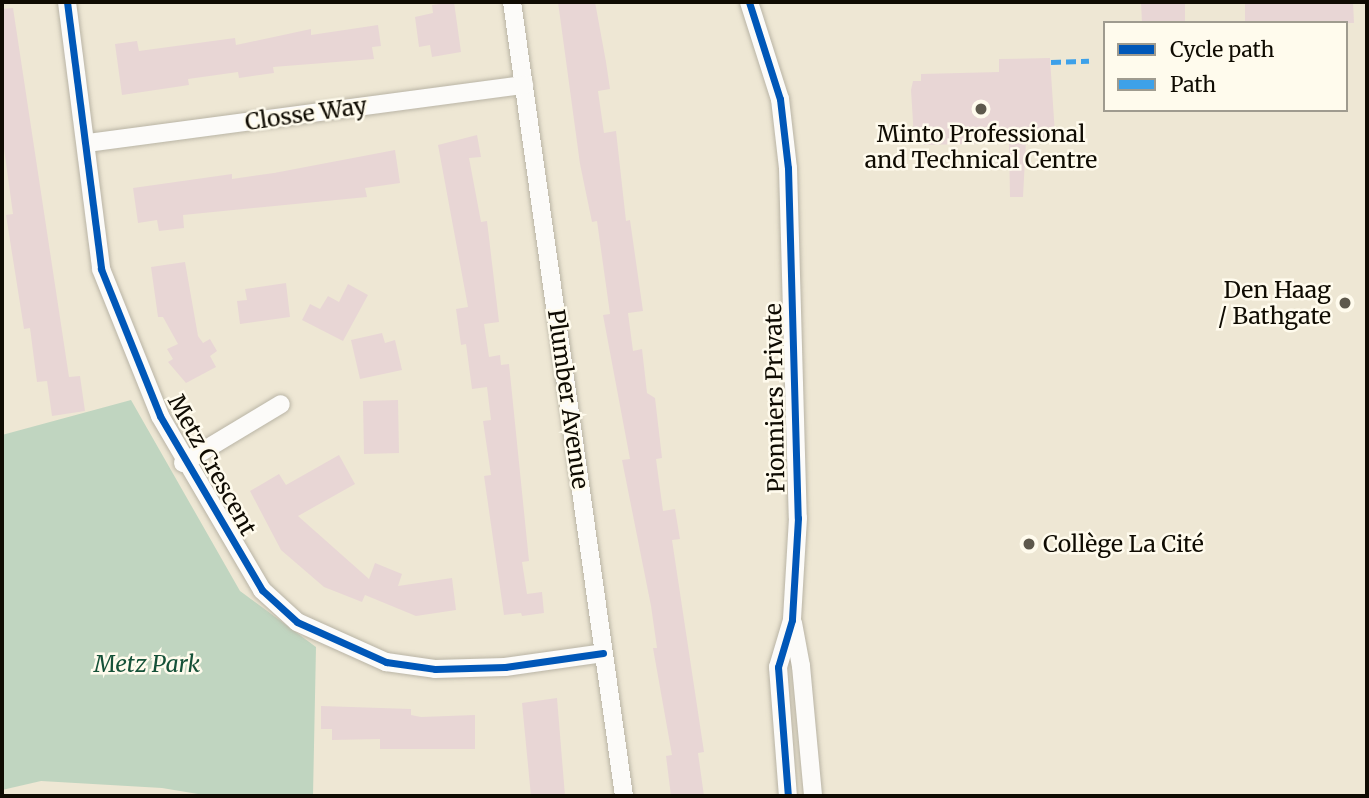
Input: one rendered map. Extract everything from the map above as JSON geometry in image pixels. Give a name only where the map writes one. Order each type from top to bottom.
[{"type":"street","name":"Metz Crescent","points":[[68,2],[88,144],[101,269],[183,463],[262,590],[297,622],[386,662],[435,669],[505,667],[603,653]]},
{"type":"street","name":"Plumber Avenue","points":[[513,2],[624,796]]},
{"type":"street","name":"Pionniers Private","points":[[749,2],[780,99],[788,168],[798,519],[792,620],[778,667],[788,796]]},
{"type":"street","name":"Closse Way","points":[[88,144],[524,85]]},
{"type":"street","points":[[183,463],[281,404]]},
{"type":"street","name":"Pionniers Private","points":[[792,620],[802,666],[813,796]]},
{"type":"green space","name":"Metz Park","points":[[131,400],[240,591],[316,647],[313,796],[210,796],[162,788],[41,781],[2,790],[2,435]]},
{"type":"building","points":[[454,2],[461,52],[432,57],[430,45],[419,47],[415,17],[433,13],[432,5]]},
{"type":"building","points":[[558,2],[595,2],[610,89],[598,91],[604,133],[616,131],[626,221],[630,220],[643,311],[628,313],[633,351],[642,349],[647,393],[655,398],[662,458],[656,459],[663,511],[675,509],[680,539],[672,540],[704,752],[698,753],[704,796],[671,796],[666,756],[672,755],[653,648],[657,648],[651,606],[622,460],[630,459],[603,315],[610,314],[597,221],[592,222],[580,164]]},
{"type":"building","points":[[1141,2],[1185,2],[1185,21],[1142,21]]},
{"type":"building","points":[[1245,2],[1353,2],[1354,23],[1245,21]]},
{"type":"building","points":[[13,8],[69,377],[80,376],[85,411],[52,416],[47,381],[37,382],[30,328],[24,329],[6,215],[13,214],[2,134],[2,9]]},
{"type":"building","points":[[378,25],[381,46],[372,47],[374,59],[273,67],[274,73],[239,78],[238,72],[188,79],[189,85],[122,95],[115,44],[137,41],[139,51],[235,38],[236,45],[311,29],[311,35]]},
{"type":"building","name":"Minto Professional and Technical Centre","points":[[1050,58],[1055,135],[1053,139],[1026,140],[1023,197],[1010,197],[1009,143],[923,145],[923,137],[914,138],[911,90],[913,81],[921,81],[921,74],[999,72],[999,59]]},
{"type":"building","points":[[477,135],[481,157],[469,158],[481,222],[487,221],[499,322],[484,324],[489,357],[500,355],[501,365],[509,364],[529,561],[522,562],[527,594],[542,592],[544,613],[522,616],[521,613],[504,615],[484,476],[491,475],[483,421],[491,420],[487,387],[472,389],[466,344],[461,345],[456,309],[468,307],[438,145]]},
{"type":"building","points":[[395,150],[400,183],[365,188],[367,197],[183,215],[184,228],[159,231],[157,220],[138,223],[133,188],[232,174],[232,179],[274,173]]},
{"type":"building","points":[[185,262],[198,336],[203,343],[210,339],[217,351],[210,356],[216,367],[186,383],[168,362],[173,359],[167,349],[178,344],[163,317],[158,317],[151,267]]},
{"type":"building","points":[[286,283],[290,317],[240,324],[237,301],[247,300],[245,289]]},
{"type":"building","points":[[348,284],[368,295],[343,341],[302,320],[310,304],[320,309],[328,296],[339,302]]},
{"type":"building","points":[[382,333],[385,343],[395,340],[402,370],[360,379],[351,340]]},
{"type":"building","points":[[398,400],[399,453],[364,454],[363,401]]},
{"type":"building","points":[[339,455],[355,484],[298,516],[369,579],[375,563],[402,574],[398,586],[452,578],[456,610],[416,616],[365,595],[362,602],[324,587],[281,550],[250,491],[279,474],[286,485]]},
{"type":"building","points":[[557,698],[565,796],[531,796],[522,703]]},
{"type":"building","points":[[321,706],[411,709],[411,715],[421,717],[475,715],[475,749],[380,749],[380,739],[332,740],[332,729],[321,729]]},
{"type":"marked path","points":[[1051,62],[1089,61]]},
{"type":"cycle path","points":[[67,2],[101,269],[160,416],[262,590],[297,622],[386,662],[435,669],[505,667],[603,653]]},
{"type":"cycle path","points":[[749,2],[780,99],[788,168],[798,518],[792,620],[778,667],[788,796]]},
{"type":"place","name":"Minto Professional and Technical Centre","points":[[981,109]]},
{"type":"place","name":"Den Haag / Bathgate","points":[[1345,303]]},
{"type":"place","name":"Collège La Cité","points":[[1029,544]]}]
